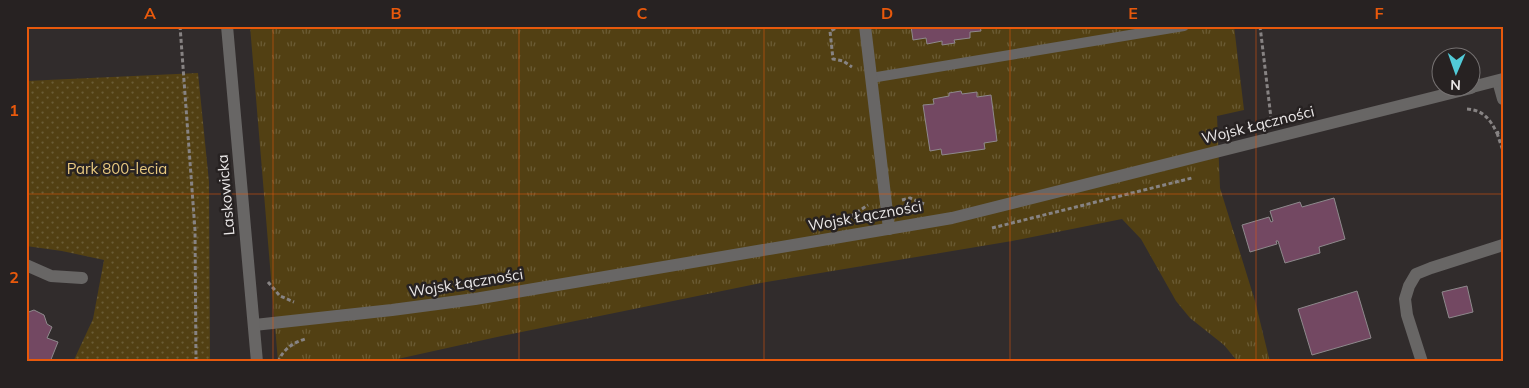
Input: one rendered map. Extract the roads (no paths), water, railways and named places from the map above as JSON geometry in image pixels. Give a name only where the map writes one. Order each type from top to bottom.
[{"type":"street","name":"Laskowicka","points":[[227,26],[257,362]]},
{"type":"street","points":[[865,26],[889,229]]},
{"type":"street","name":"Wojsk Łączności","points":[[1482,84],[1500,80]]},
{"type":"street","points":[[1500,80],[1503,99]]},
{"type":"street","name":"Wojsk Łączności","points":[[254,325],[475,299],[952,218],[1432,97]]},
{"type":"street","points":[[1422,362],[1407,315],[1405,299],[1409,286],[1416,274],[1503,245]]},
{"type":"street","points":[[26,265],[51,276],[82,278]]},
{"type":"lane","points":[[871,78],[1184,26]]},
{"type":"park label","name":"Park 800-lecia","points":[[117,169]]}]
